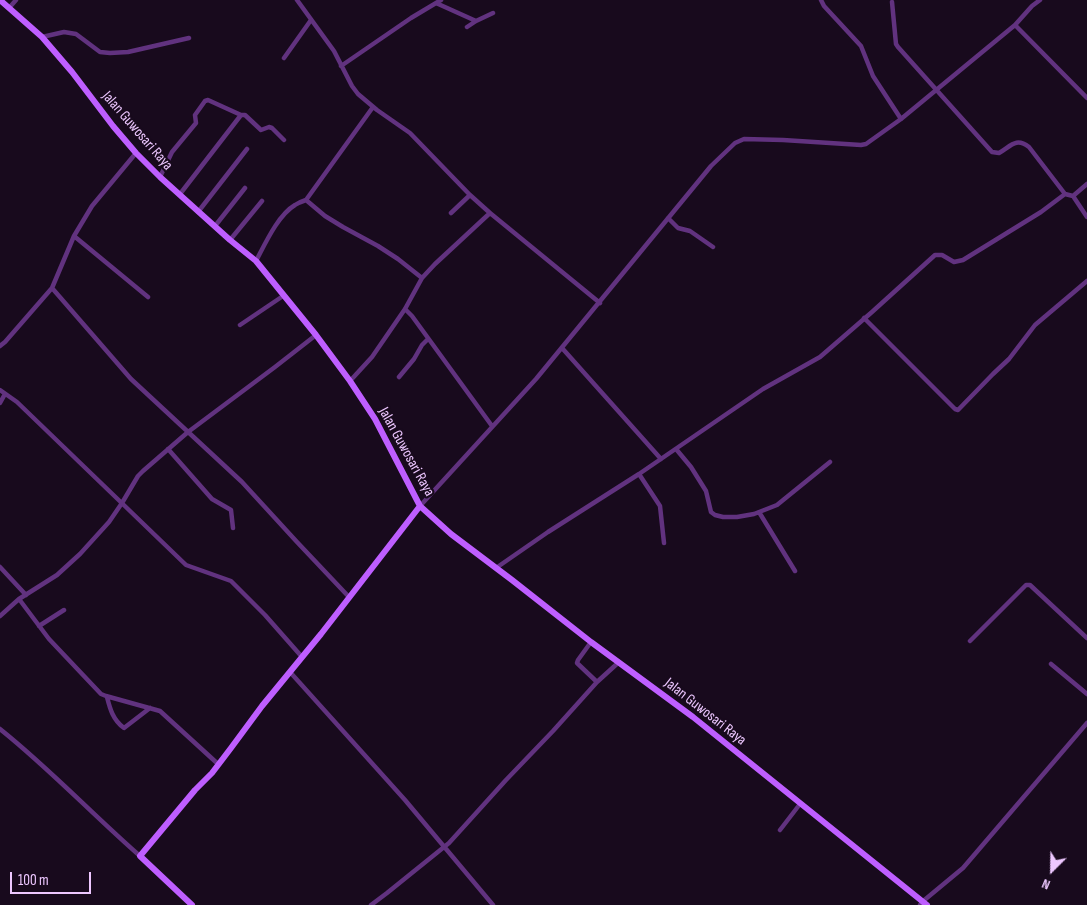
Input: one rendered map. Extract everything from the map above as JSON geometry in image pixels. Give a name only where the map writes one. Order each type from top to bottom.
[{"type":"street","name":"Jalan Guwosari Raya","points":[[0,0],[42,37],[136,153],[198,212],[256,261],[316,335],[350,381],[375,419],[420,506],[451,534],[591,642],[693,717],[923,904]]},
{"type":"street","points":[[9,8],[16,0]]},
{"type":"street","points":[[297,0],[334,51],[358,94],[410,133],[490,213],[600,302]]},
{"type":"street","points":[[821,0],[824,6],[861,46],[873,76],[902,119]]},
{"type":"street","points":[[899,0],[892,1],[896,44],[992,152],[999,154],[1014,143],[1023,143],[1065,194],[1073,196],[1087,217]]},
{"type":"street","points":[[140,856],[218,764],[420,506],[536,379],[711,166],[735,144],[744,139],[861,145],[870,142],[902,119],[1015,25],[1040,0]]},
{"type":"street","points":[[341,66],[411,18],[438,2],[476,21]]},
{"type":"street","points":[[467,27],[493,12]]},
{"type":"street","points":[[284,58],[311,20]]},
{"type":"street","points":[[1015,25],[1087,98]]},
{"type":"street","points":[[42,37],[64,32],[76,34],[100,52],[106,53],[128,52],[189,38]]},
{"type":"street","points":[[160,177],[172,152],[196,123],[195,115],[205,101],[208,100],[245,115],[261,130],[269,127],[272,128],[284,140]]},
{"type":"street","points":[[256,261],[278,222],[286,212],[306,200],[373,107]]},
{"type":"street","points":[[180,194],[242,115]]},
{"type":"street","points":[[198,212],[247,149]]},
{"type":"street","points":[[0,346],[52,288],[74,236],[92,206],[136,153]]},
{"type":"street","points":[[1073,196],[1087,184]]},
{"type":"street","points":[[215,226],[245,188]]},
{"type":"street","points":[[496,568],[548,532],[639,474],[763,389],[820,356],[935,255],[942,255],[954,262],[962,260],[1041,212],[1065,194]]},
{"type":"street","points":[[451,213],[470,195]]},
{"type":"street","points":[[306,200],[325,216],[378,246],[422,278]]},
{"type":"street","points":[[230,240],[262,201]]},
{"type":"street","points":[[350,381],[372,357],[405,309],[422,278],[490,213]]},
{"type":"street","points":[[668,218],[678,228],[690,231],[713,247]]},
{"type":"street","points":[[74,236],[148,297]]},
{"type":"street","points":[[864,318],[958,410],[1009,359],[1036,325],[1087,281]]},
{"type":"street","points":[[52,288],[131,379],[242,482],[296,542],[350,597]]},
{"type":"street","points":[[240,325],[283,296]]},
{"type":"street","points":[[405,309],[492,426]]},
{"type":"street","points":[[0,616],[19,599],[57,575],[80,554],[109,522],[143,471],[188,432],[275,368],[316,335]]},
{"type":"street","points":[[399,377],[428,339]]},
{"type":"street","points":[[562,348],[661,459]]},
{"type":"street","points":[[0,390],[24,409],[186,566],[231,581],[265,615],[302,657]]},
{"type":"street","points":[[0,404],[5,394]]},
{"type":"street","points":[[676,449],[691,467],[706,491],[711,512],[715,516],[723,517],[754,514],[777,504],[830,462]]},
{"type":"street","points":[[168,450],[212,499],[231,510],[233,528]]},
{"type":"street","points":[[639,474],[660,506],[664,543]]},
{"type":"street","points":[[759,512],[795,571]]},
{"type":"street","points":[[0,567],[26,595]]},
{"type":"street","points":[[970,641],[1028,584],[1087,638]]},
{"type":"street","points":[[19,599],[49,639],[102,694],[160,711],[218,764]]},
{"type":"street","points":[[39,626],[64,610]]},
{"type":"street","points":[[591,642],[577,663],[598,682]]},
{"type":"street","points":[[371,905],[444,848],[598,682],[619,662]]},
{"type":"street","points":[[1051,664],[1087,694]]},
{"type":"street","points":[[290,672],[398,793],[493,905]]},
{"type":"street","points":[[107,697],[112,716],[124,728],[150,708]]},
{"type":"street","points":[[923,904],[962,868],[1087,723]]},
{"type":"street","points":[[0,729],[56,777],[192,905]]},
{"type":"street","points":[[780,830],[800,804]]}]
